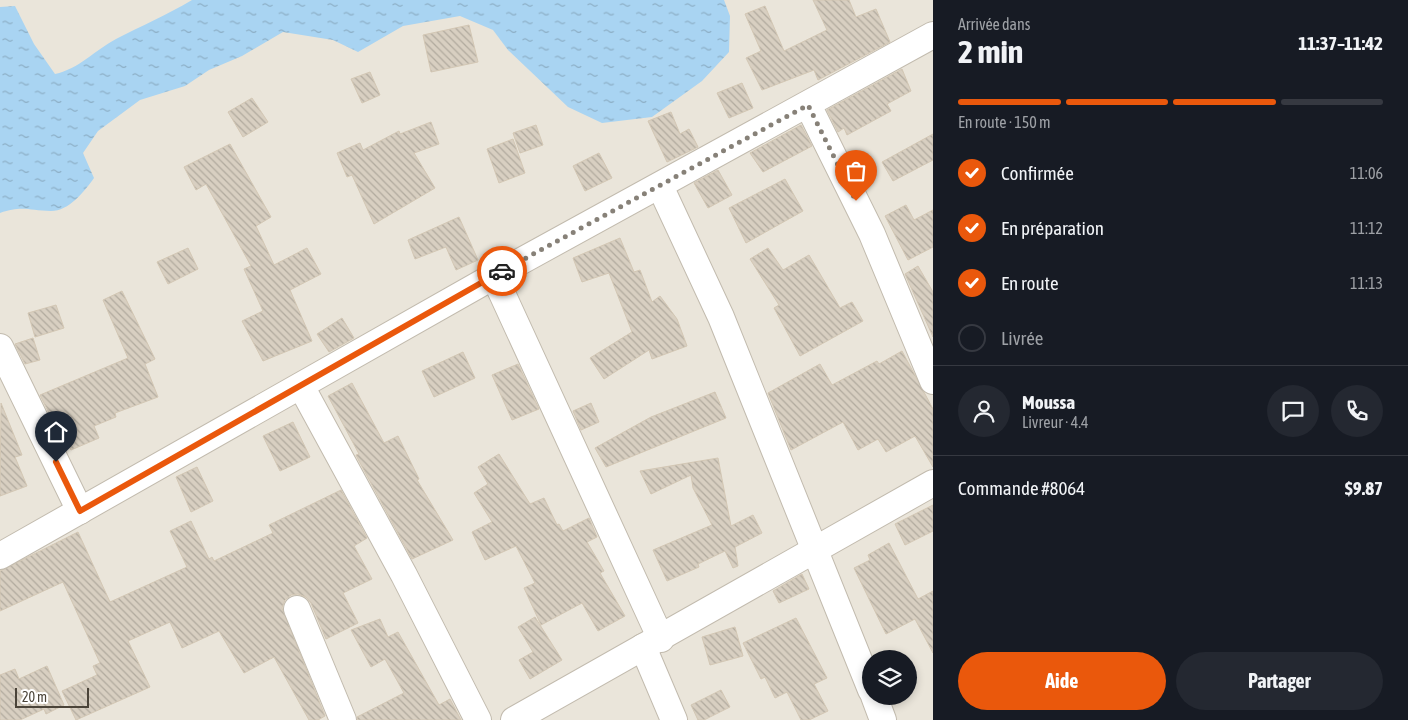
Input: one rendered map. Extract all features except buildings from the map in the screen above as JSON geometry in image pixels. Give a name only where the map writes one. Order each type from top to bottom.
[{"type":"street","points":[[0,556],[494,276],[933,35]]},
{"type":"street","points":[[808,105],[872,234],[933,381]]},
{"type":"street","points":[[660,186],[721,316],[862,667]]},
{"type":"street","points":[[494,276],[652,643],[674,720]]},
{"type":"street","points":[[0,347],[80,511]]},
{"type":"street","points":[[301,386],[404,575],[478,720]]},
{"type":"street","points":[[514,720],[933,483]]},
{"type":"street","points":[[297,609],[343,720]]},
{"type":"street","points":[[877,705],[883,720]]},
{"type":"shaded area","points":[[0,0],[933,0],[933,720],[0,720]]},
{"type":"water","points":[[192,0],[724,0],[730,16],[729,52],[702,81],[652,117],[602,123],[568,107],[508,50],[493,30],[460,16],[403,26],[358,52],[333,40],[283,32],[242,56],[209,70],[185,86],[140,100],[98,131],[83,153],[94,178],[81,195],[64,208],[51,211],[20,209],[0,213],[0,7],[15,6],[34,44],[55,74],[72,68],[108,43]]},
{"type":"way so far","points":[[502,271],[808,105],[856,201]]},
{"type":"route","points":[[56,462],[80,511],[502,271]]}]
